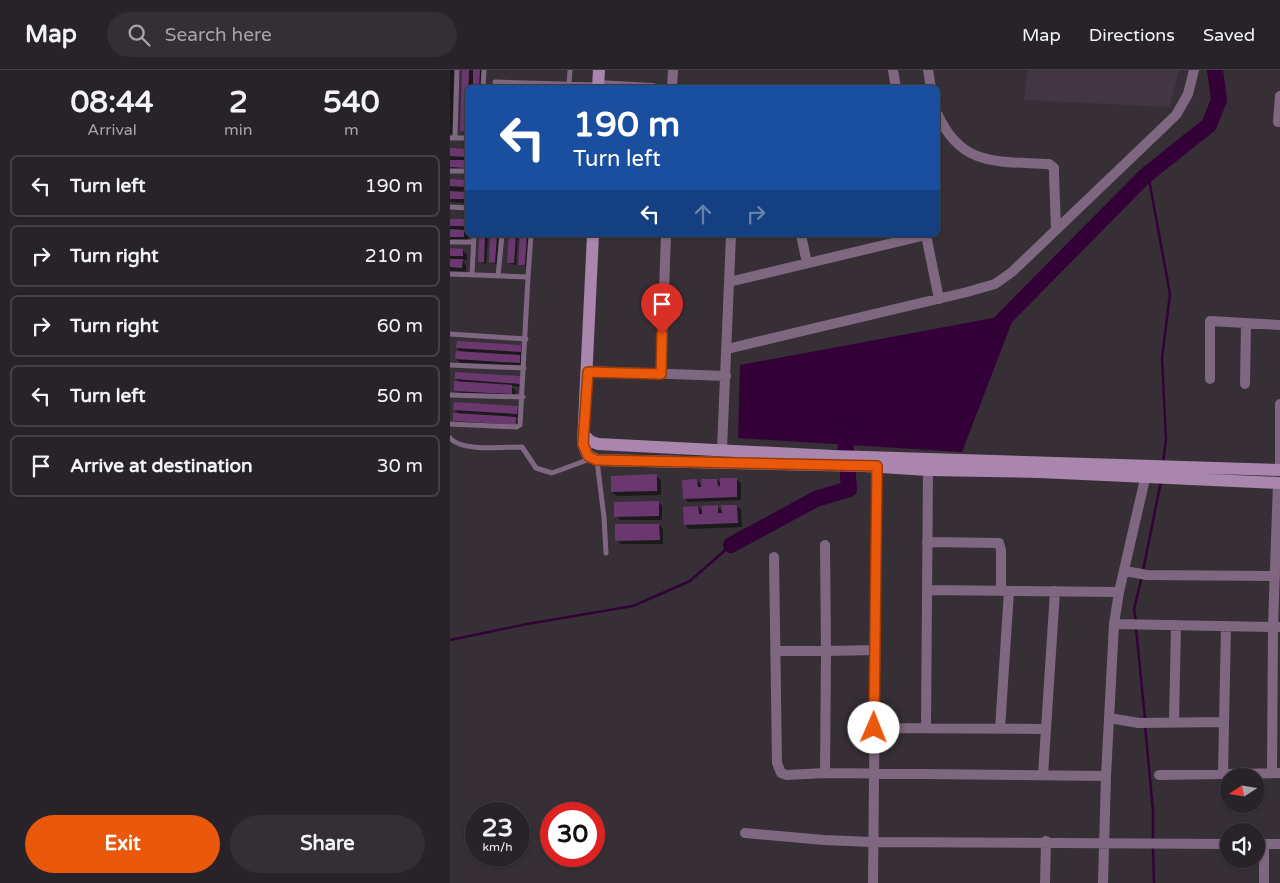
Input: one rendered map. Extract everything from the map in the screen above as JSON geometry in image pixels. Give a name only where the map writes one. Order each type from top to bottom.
[{"type":"street","points":[[598,85],[599,70]]},
{"type":"street","points":[[672,85],[673,70]]},
{"type":"street","points":[[893,70],[896,85]]},
{"type":"street","points":[[928,70],[930,85]]},
{"type":"street","points":[[727,349],[995,284],[1012,272],[1176,115],[1188,94],[1194,70]]},
{"type":"street","points":[[1278,122],[1280,96]]},
{"type":"street","points":[[940,119],[954,142],[968,154],[996,162],[1049,164],[1054,168],[1056,230]]},
{"type":"street","points":[[593,237],[584,450],[595,459],[877,466],[928,470],[1157,472]]},
{"type":"street","points":[[661,374],[666,237]]},
{"type":"street","points":[[722,449],[732,237]]},
{"type":"street","points":[[800,237],[807,263]]},
{"type":"street","points":[[730,282],[918,237]]},
{"type":"street","points":[[926,237],[939,299]]},
{"type":"street","points":[[1210,379],[1210,321],[1280,325]]},
{"type":"street","points":[[1245,384],[1246,323]]},
{"type":"street","points":[[588,372],[726,376]]},
{"type":"street","points":[[1276,773],[1277,627],[1275,576],[1280,404]]},
{"type":"street","points":[[584,435],[590,441],[598,444],[1157,472],[1279,476]]},
{"type":"street","points":[[873,883],[877,466]]},
{"type":"street","points":[[926,728],[928,470]]},
{"type":"street","points":[[1104,883],[1103,842],[1114,624],[1119,592],[1157,472]]},
{"type":"street","points":[[927,542],[999,543],[1005,591],[1000,729]]},
{"type":"street","points":[[825,545],[825,773]]},
{"type":"street","points":[[774,557],[778,769],[787,775],[825,773],[1106,776]]},
{"type":"street","points":[[1125,571],[1143,574],[1275,576]]},
{"type":"street","points":[[927,590],[1119,592]]},
{"type":"street","points":[[1043,775],[1055,591]]},
{"type":"street","points":[[1114,624],[1277,627]]},
{"type":"street","points":[[1174,722],[1176,625]]},
{"type":"street","points":[[1223,768],[1226,626]]},
{"type":"street","points":[[775,651],[875,650]]},
{"type":"street","points":[[1109,718],[1144,723],[1224,722]]},
{"type":"street","points":[[874,728],[1046,729]]},
{"type":"street","points":[[1159,775],[1220,774]]},
{"type":"street","points":[[745,833],[872,842],[1046,841],[1220,844]]},
{"type":"street","points":[[1045,883],[1046,841]]},
{"type":"street","points":[[1265,844],[1280,844]]},
{"type":"street","points":[[1262,868],[1264,883]]},
{"type":"lane","points":[[453,138],[456,70]]},
{"type":"lane","points":[[483,85],[484,70]]},
{"type":"lane","points":[[569,84],[570,70]]},
{"type":"lane","points":[[495,82],[584,85]]},
{"type":"lane","points":[[450,171],[465,171]]},
{"type":"lane","points":[[450,207],[465,208]]},
{"type":"lane","points":[[472,275],[474,237]]},
{"type":"lane","points":[[498,276],[502,237]]},
{"type":"lane","points":[[450,424],[517,427],[521,422],[531,237]]},
{"type":"lane","points":[[450,242],[473,242]]},
{"type":"lane","points":[[450,280],[450,274],[528,277]]},
{"type":"lane","points":[[450,334],[526,339]]},
{"type":"lane","points":[[450,365],[524,368]]},
{"type":"lane","points":[[450,395],[523,397]]},
{"type":"lane","points":[[450,438],[453,442],[476,448],[522,447],[536,468],[552,474],[595,459],[604,517],[606,553]]},
{"type":"shaded area","points":[[1028,70],[1179,70],[1170,107],[1024,100]]},
{"type":"shaded area","points":[[1015,314],[962,452],[738,438],[740,365]]},
{"type":"building","points":[[462,70],[469,70],[469,85],[465,85],[465,132],[460,131]]},
{"type":"building","points":[[473,70],[480,70],[479,85],[473,85]]},
{"type":"building","points":[[450,148],[465,149],[465,157],[450,156]]},
{"type":"building","points":[[450,160],[465,160],[465,168],[450,167]]},
{"type":"building","points":[[450,179],[465,180],[465,187],[450,186]]},
{"type":"building","points":[[450,191],[464,192],[464,199],[450,199]]},
{"type":"building","points":[[450,219],[464,219],[464,226],[450,226]]},
{"type":"building","points":[[450,229],[464,230],[464,237],[450,237]]},
{"type":"building","points":[[479,237],[485,237],[484,262],[478,262]]},
{"type":"building","points":[[490,237],[497,237],[495,263],[489,262]]},
{"type":"building","points":[[509,237],[516,237],[514,263],[507,263]]},
{"type":"building","points":[[520,237],[527,237],[525,265],[518,265]]},
{"type":"building","points":[[450,248],[463,249],[463,256],[450,256]]},
{"type":"building","points":[[450,259],[463,259],[462,268],[450,267]]},
{"type":"building","points":[[457,341],[521,345],[521,352],[456,348]]},
{"type":"building","points":[[456,351],[520,355],[520,363],[455,359]]},
{"type":"building","points":[[455,372],[520,376],[520,384],[455,379]]},
{"type":"building","points":[[454,381],[512,385],[512,394],[454,391]]},
{"type":"building","points":[[454,402],[518,406],[517,414],[453,410]]},
{"type":"building","points":[[453,413],[516,417],[516,425],[453,421]]},
{"type":"building","points":[[657,474],[657,491],[611,492],[611,476]]},
{"type":"building","points":[[720,478],[737,478],[737,497],[683,499],[682,480],[697,479],[698,487],[701,487],[701,479],[717,479],[718,486],[720,486]]},
{"type":"building","points":[[659,501],[659,516],[614,517],[614,502]]},
{"type":"building","points":[[718,505],[718,513],[722,513],[721,505],[737,505],[738,523],[684,525],[683,507],[698,506],[699,514],[702,514],[702,506]]},
{"type":"building","points":[[615,524],[659,524],[660,540],[615,541]]},
{"type":"waterway","points":[[993,330],[1145,176],[1209,125],[1219,100],[1215,70]]},
{"type":"waterway","points":[[1148,174],[1170,294],[1162,358],[1166,439],[1163,463]]},
{"type":"waterway","points":[[731,545],[816,499],[849,489],[844,424]]},
{"type":"waterway","points":[[1143,571],[1161,481]]},
{"type":"waterway","points":[[450,640],[527,624],[633,606],[690,581],[731,545]]},
{"type":"waterway","points":[[1136,622],[1134,609],[1142,576]]},
{"type":"waterway","points":[[1136,628],[1145,719]]},
{"type":"waterway","points":[[1145,725],[1153,811],[1153,842]]},
{"type":"waterway","points":[[1153,847],[1154,883]]},
{"type":"route","points":[[662,334],[661,374],[588,372],[583,444],[588,456],[596,460],[877,466],[874,728]]}]
